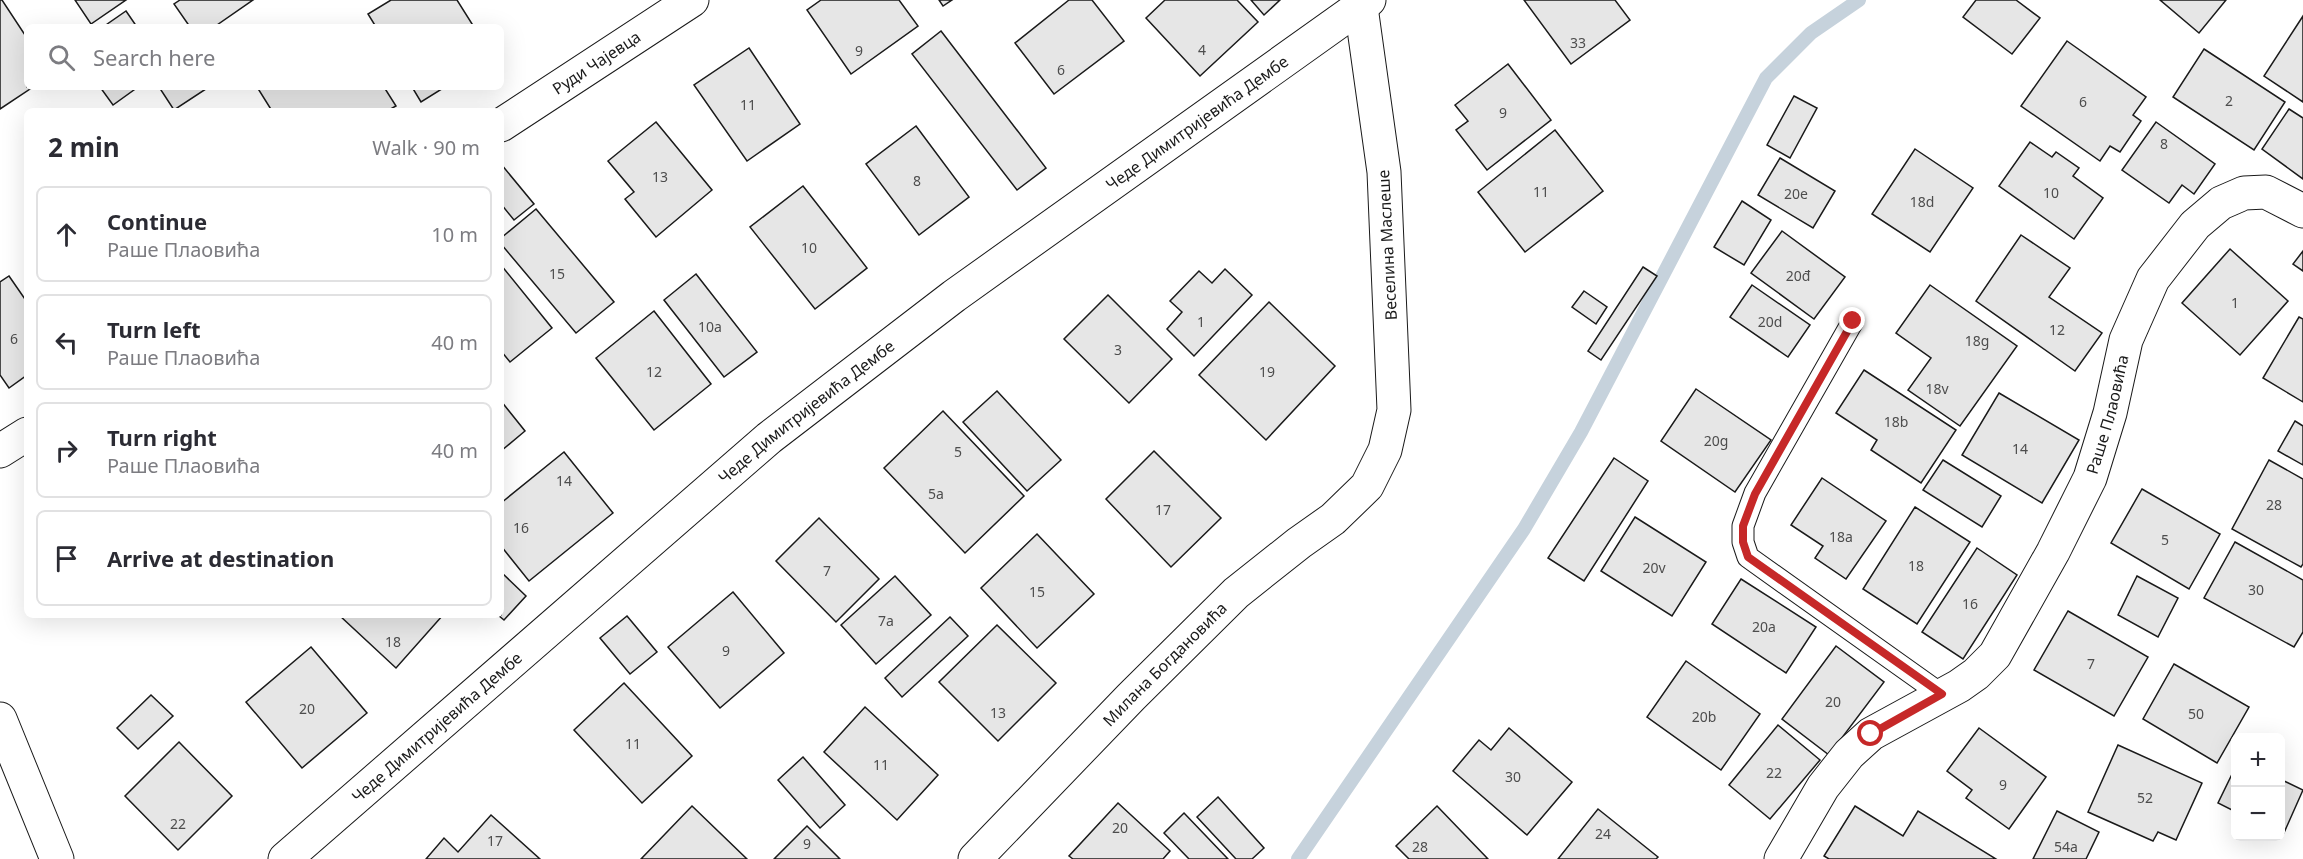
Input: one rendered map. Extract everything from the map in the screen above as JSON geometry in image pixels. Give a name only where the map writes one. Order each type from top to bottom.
[{"type":"street","name":"Руди Чајевца","points":[[504,123],[659,24],[692,0]]},
{"type":"street","name":"Веселина Маслеше","points":[[1363,2],[1384,172],[1394,410],[1385,450],[1367,486]]},
{"type":"street","name":"Чеде Димитријевића Дембе","points":[[285,859],[769,438],[954,296],[1363,2]]},
{"type":"street","name":"Раше Плаовића","points":[[1781,859],[1823,787],[1849,754],[1871,734],[1959,686],[1995,656],[2053,552],[2090,478],[2110,412],[2126,340],[2152,279],[2195,225],[2221,203],[2244,193],[2266,192],[2303,211]]},
{"type":"street","points":[[0,451],[24,436]]},
{"type":"street","name":"Милана Богдановића","points":[[975,859],[1123,705],[1236,593],[1333,519],[1367,486]]},
{"type":"street","points":[[0,719],[57,859]]},
{"type":"lane","points":[[1853,321],[1755,494],[1743,526],[1743,542],[1748,557],[1942,694]]},
{"type":"building","points":[[0,0],[2,0],[24,33],[24,90],[28,90],[0,109]]},
{"type":"building","points":[[75,0],[126,0],[91,24]]},
{"type":"building","points":[[180,0],[253,0],[218,24],[188,24],[174,4]]},
{"type":"building","points":[[391,0],[457,0],[472,24],[374,24],[368,14]]},
{"type":"building","points":[[821,0],[899,0],[918,26],[851,74],[807,10]]},
{"type":"building","points":[[939,0],[952,0],[943,6]]},
{"type":"building","points":[[1069,0],[1092,0],[1124,41],[1054,94],[1015,43]]},
{"type":"building","points":[[1165,0],[1237,0],[1258,22],[1200,76],[1146,18]]},
{"type":"building","points":[[1251,0],[1280,0],[1264,15]]},
{"type":"building","points":[[1524,0],[1615,0],[1630,20],[1571,64]]},
{"type":"building","points":[[1976,0],[2016,0],[2040,18],[2012,54],[1963,17]]},
{"type":"building","points":[[2160,0],[2226,0],[2199,33]]},
{"type":"building","points":[[126,11],[135,24],[107,24]]},
{"type":"building","points":[[2303,16],[2303,102],[2264,76]]},
{"type":"building","points":[[941,31],[1046,168],[1017,190],[912,54]]},
{"type":"building","points":[[2067,41],[2146,97],[2133,115],[2141,121],[2120,152],[2110,146],[2100,161],[2021,106]]},
{"type":"building","points":[[749,48],[800,124],[747,161],[694,85]]},
{"type":"building","points":[[2204,49],[2285,102],[2254,150],[2173,97]]},
{"type":"building","points":[[1508,64],[1551,120],[1487,170],[1456,130],[1468,121],[1455,105]]},
{"type":"building","points":[[102,90],[134,90],[113,105]]},
{"type":"building","points":[[161,90],[204,90],[177,108],[173,108]]},
{"type":"building","points":[[259,90],[386,90],[396,106],[392,108],[270,108]]},
{"type":"building","points":[[414,90],[440,90],[421,102]]},
{"type":"building","points":[[1794,96],[1817,108],[1790,158],[1767,145]]},
{"type":"building","points":[[2289,109],[2303,118],[2303,179],[2262,149]]},
{"type":"building","points":[[656,122],[712,190],[656,237],[625,199],[634,192],[608,161]]},
{"type":"building","points":[[2156,122],[2215,164],[2194,194],[2182,185],[2169,203],[2122,170]]},
{"type":"building","points":[[916,126],[969,197],[919,235],[866,164]]},
{"type":"building","points":[[1555,130],[1603,191],[1525,252],[1478,192]]},
{"type":"building","points":[[2030,142],[2052,157],[2056,152],[2079,168],[2073,176],[2103,198],[2074,239],[1999,186]]},
{"type":"building","points":[[1915,149],[1973,188],[1930,252],[1872,214]]},
{"type":"building","points":[[1780,158],[1835,191],[1813,228],[1758,195]]},
{"type":"building","points":[[504,168],[534,204],[514,220],[504,208]]},
{"type":"building","points":[[803,186],[867,268],[815,309],[750,227]]},
{"type":"building","points":[[1742,201],[1771,220],[1744,265],[1714,247]]},
{"type":"building","points":[[536,209],[614,302],[576,333],[504,248],[504,236]]},
{"type":"building","points":[[1782,231],[1845,277],[1814,319],[1751,273]]},
{"type":"building","points":[[2021,235],[2070,268],[2049,297],[2102,333],[2075,371],[1976,301]]},
{"type":"building","points":[[2230,249],[2288,301],[2240,355],[2182,303]]},
{"type":"building","points":[[2303,251],[2303,271],[2293,264]]},
{"type":"building","points":[[1643,267],[1657,276],[1601,360],[1588,351]]},
{"type":"building","points":[[504,269],[552,328],[510,362],[504,355]]},
{"type":"building","points":[[1225,269],[1252,295],[1194,356],[1167,329],[1182,312],[1170,301],[1199,271],[1212,283]]},
{"type":"building","points":[[696,274],[757,352],[724,377],[664,300]]},
{"type":"building","points":[[9,276],[24,298],[24,377],[9,388],[0,375],[0,282]]},
{"type":"building","points":[[1752,285],[1810,325],[1788,357],[1730,317]]},
{"type":"building","points":[[1930,285],[2017,346],[1960,426],[1908,390],[1931,358],[1896,333]]},
{"type":"building","points":[[1584,291],[1607,307],[1596,324],[1572,307]]},
{"type":"building","points":[[1108,295],[1172,359],[1129,403],[1064,339]]},
{"type":"building","points":[[1269,302],[1335,366],[1266,440],[1199,375]]},
{"type":"building","points":[[654,311],[711,384],[654,430],[596,358]]},
{"type":"building","points":[[2299,317],[2303,319],[2303,402],[2263,378]]},
{"type":"building","points":[[1864,370],[1956,430],[1921,483],[1871,450],[1877,440],[1836,413]]},
{"type":"building","points":[[1696,389],[1771,440],[1735,492],[1661,441]]},
{"type":"building","points":[[997,391],[1061,460],[1027,491],[963,422]]},
{"type":"building","points":[[1999,393],[2079,440],[2042,503],[1962,455]]},
{"type":"building","points":[[504,405],[525,431],[504,448]]},
{"type":"building","points":[[943,411],[1024,496],[965,553],[884,468]]},
{"type":"building","points":[[2295,421],[2303,426],[2303,465],[2278,451]]},
{"type":"building","points":[[1154,451],[1221,518],[1171,567],[1106,499]]},
{"type":"building","points":[[564,452],[613,513],[529,581],[504,550],[504,501]]},
{"type":"building","points":[[1614,458],[1648,481],[1584,581],[1548,558]]},
{"type":"building","points":[[1943,460],[2001,496],[1982,527],[1923,490]]},
{"type":"building","points":[[2269,460],[2303,479],[2303,564],[2301,567],[2232,529]]},
{"type":"building","points":[[1822,478],[1886,521],[1846,579],[1815,558],[1823,546],[1791,525]]},
{"type":"building","points":[[2142,489],[2220,534],[2189,589],[2111,543]]},
{"type":"building","points":[[1915,507],[1970,542],[1917,624],[1863,589]]},
{"type":"building","points":[[1635,517],[1706,562],[1672,616],[1601,571]]},
{"type":"building","points":[[819,518],[879,579],[836,622],[776,561]]},
{"type":"building","points":[[1037,534],[1094,594],[1037,648],[981,588]]},
{"type":"building","points":[[2235,542],[2303,580],[2303,632],[2294,647],[2204,598]]},
{"type":"building","points":[[1977,548],[2017,575],[1963,659],[1922,632]]},
{"type":"building","points":[[504,575],[526,596],[504,620],[502,618],[504,618]]},
{"type":"building","points":[[895,576],[931,615],[876,664],[841,625]]},
{"type":"building","points":[[2137,576],[2178,598],[2158,637],[2118,615]]},
{"type":"building","points":[[1741,579],[1816,627],[1786,673],[1712,624]]},
{"type":"building","points":[[733,592],[784,653],[720,708],[668,647]]},
{"type":"building","points":[[2068,611],[2148,657],[2114,716],[2034,670]]},
{"type":"building","points":[[627,616],[657,652],[630,674],[600,638]]},
{"type":"building","points":[[950,617],[968,636],[902,697],[885,678]]},
{"type":"building","points":[[342,618],[440,618],[396,668]]},
{"type":"building","points":[[997,625],[1056,683],[998,741],[939,682]]},
{"type":"building","points":[[1836,646],[1884,682],[1829,755],[1782,719]]},
{"type":"building","points":[[311,647],[367,713],[302,768],[246,702]]},
{"type":"building","points":[[1686,661],[1760,714],[1721,770],[1647,717]]},
{"type":"building","points":[[2174,664],[2249,707],[2234,733],[2231,733],[2231,738],[2217,763],[2143,719]]},
{"type":"building","points":[[624,683],[692,756],[642,803],[574,730]]},
{"type":"building","points":[[151,695],[173,716],[138,749],[117,728]]},
{"type":"building","points":[[865,707],[938,775],[897,820],[824,752]]},
{"type":"building","points":[[1778,725],[1820,760],[1770,819],[1729,785]]},
{"type":"building","points":[[1509,728],[1572,782],[1527,835],[1453,771],[1479,740],[1491,750]]},
{"type":"building","points":[[1979,728],[2046,777],[2009,829],[1966,798],[1972,790],[1947,771]]},
{"type":"building","points":[[179,742],[232,796],[178,850],[125,796]]},
{"type":"building","points":[[2118,745],[2202,783],[2176,840],[2158,832],[2153,841],[2088,812]]},
{"type":"building","points":[[803,757],[845,805],[820,828],[778,780]]},
{"type":"building","points":[[2231,776],[2231,810],[2218,803]]},
{"type":"building","points":[[2285,781],[2303,790],[2285,830]]},
{"type":"building","points":[[1218,797],[1264,848],[1252,859],[1236,859],[1197,817]]},
{"type":"building","points":[[1118,803],[1170,851],[1163,859],[1073,859],[1069,856]]},
{"type":"building","points":[[692,806],[747,859],[641,859]]},
{"type":"building","points":[[1437,806],[1488,859],[1409,859],[1396,846]]},
{"type":"building","points":[[1855,806],[1903,836],[1918,811],[1996,859],[1829,859],[1824,856]]},
{"type":"building","points":[[1598,809],[1658,857],[1656,859],[1558,859]]},
{"type":"building","points":[[2057,811],[2099,832],[2086,859],[2033,859]]},
{"type":"building","points":[[1184,813],[1228,859],[1189,859],[1164,833]]},
{"type":"building","points":[[491,815],[540,859],[426,859],[444,838],[458,852]]},
{"type":"building","points":[[807,826],[840,859],[774,859]]},
{"type":"waterway","points":[[1298,859],[1524,529],[1581,432],[1766,78],[1811,33],[1859,0]]},
{"type":"route","points":[[1853,321],[1755,494],[1743,526],[1743,542],[1748,557],[1942,694],[1871,734]]}]
